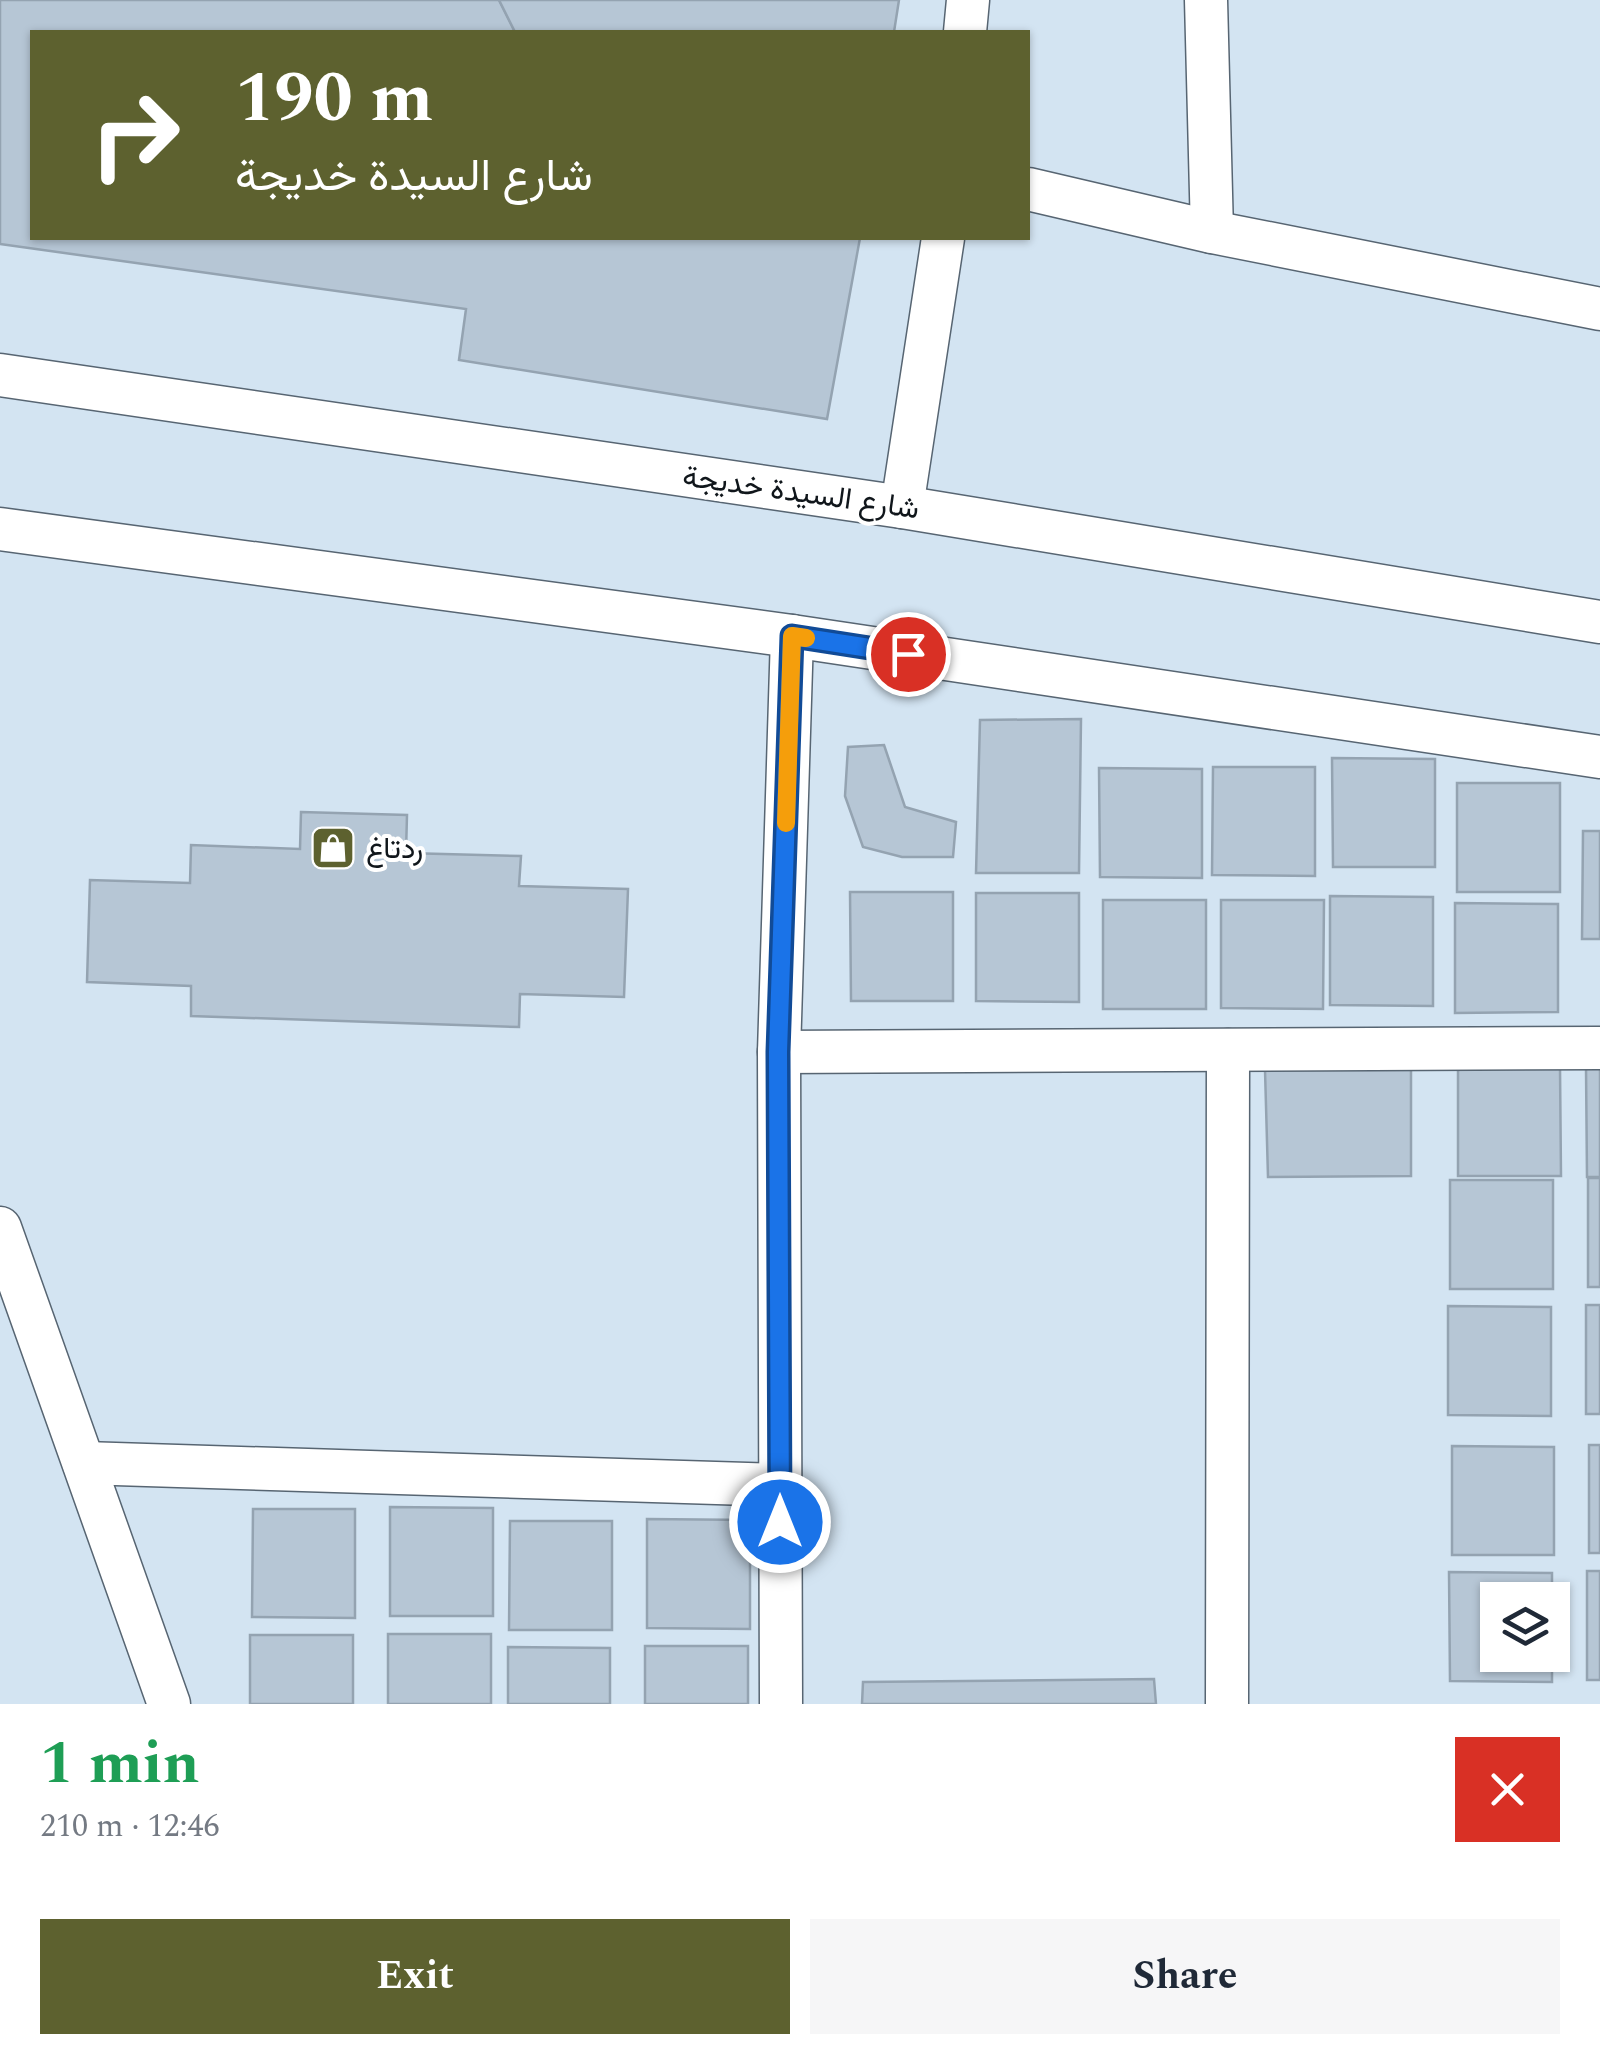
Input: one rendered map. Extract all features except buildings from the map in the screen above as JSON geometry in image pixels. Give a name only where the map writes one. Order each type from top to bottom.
[{"type":"street","points":[[966,30],[968,0]]},
{"type":"street","points":[[1206,0],[1212,232]]},
{"type":"street","points":[[1030,189],[1212,232],[1600,309]]},
{"type":"street","points":[[902,507],[943,240]]},
{"type":"street","name":"شارع السيدة خديجة","points":[[0,374],[902,507],[1600,622]]},
{"type":"street","points":[[0,529],[792,636],[1600,757]]},
{"type":"street","points":[[781,1704],[778,1052],[792,636]]},
{"type":"street","points":[[778,1052],[1600,1048]]},
{"type":"street","points":[[1228,1050],[1228,1704]]},
{"type":"street","points":[[0,1228],[169,1704]]},
{"type":"street","points":[[84,1463],[780,1486]]},
{"type":"slow traffic","points":[[786,823],[792,636],[806,638]]},
{"type":"place","name":"ردتاغ","points":[[333,848]]},
{"type":"route","points":[[780,1522],[778,1052],[792,636],[908,654]]}]
